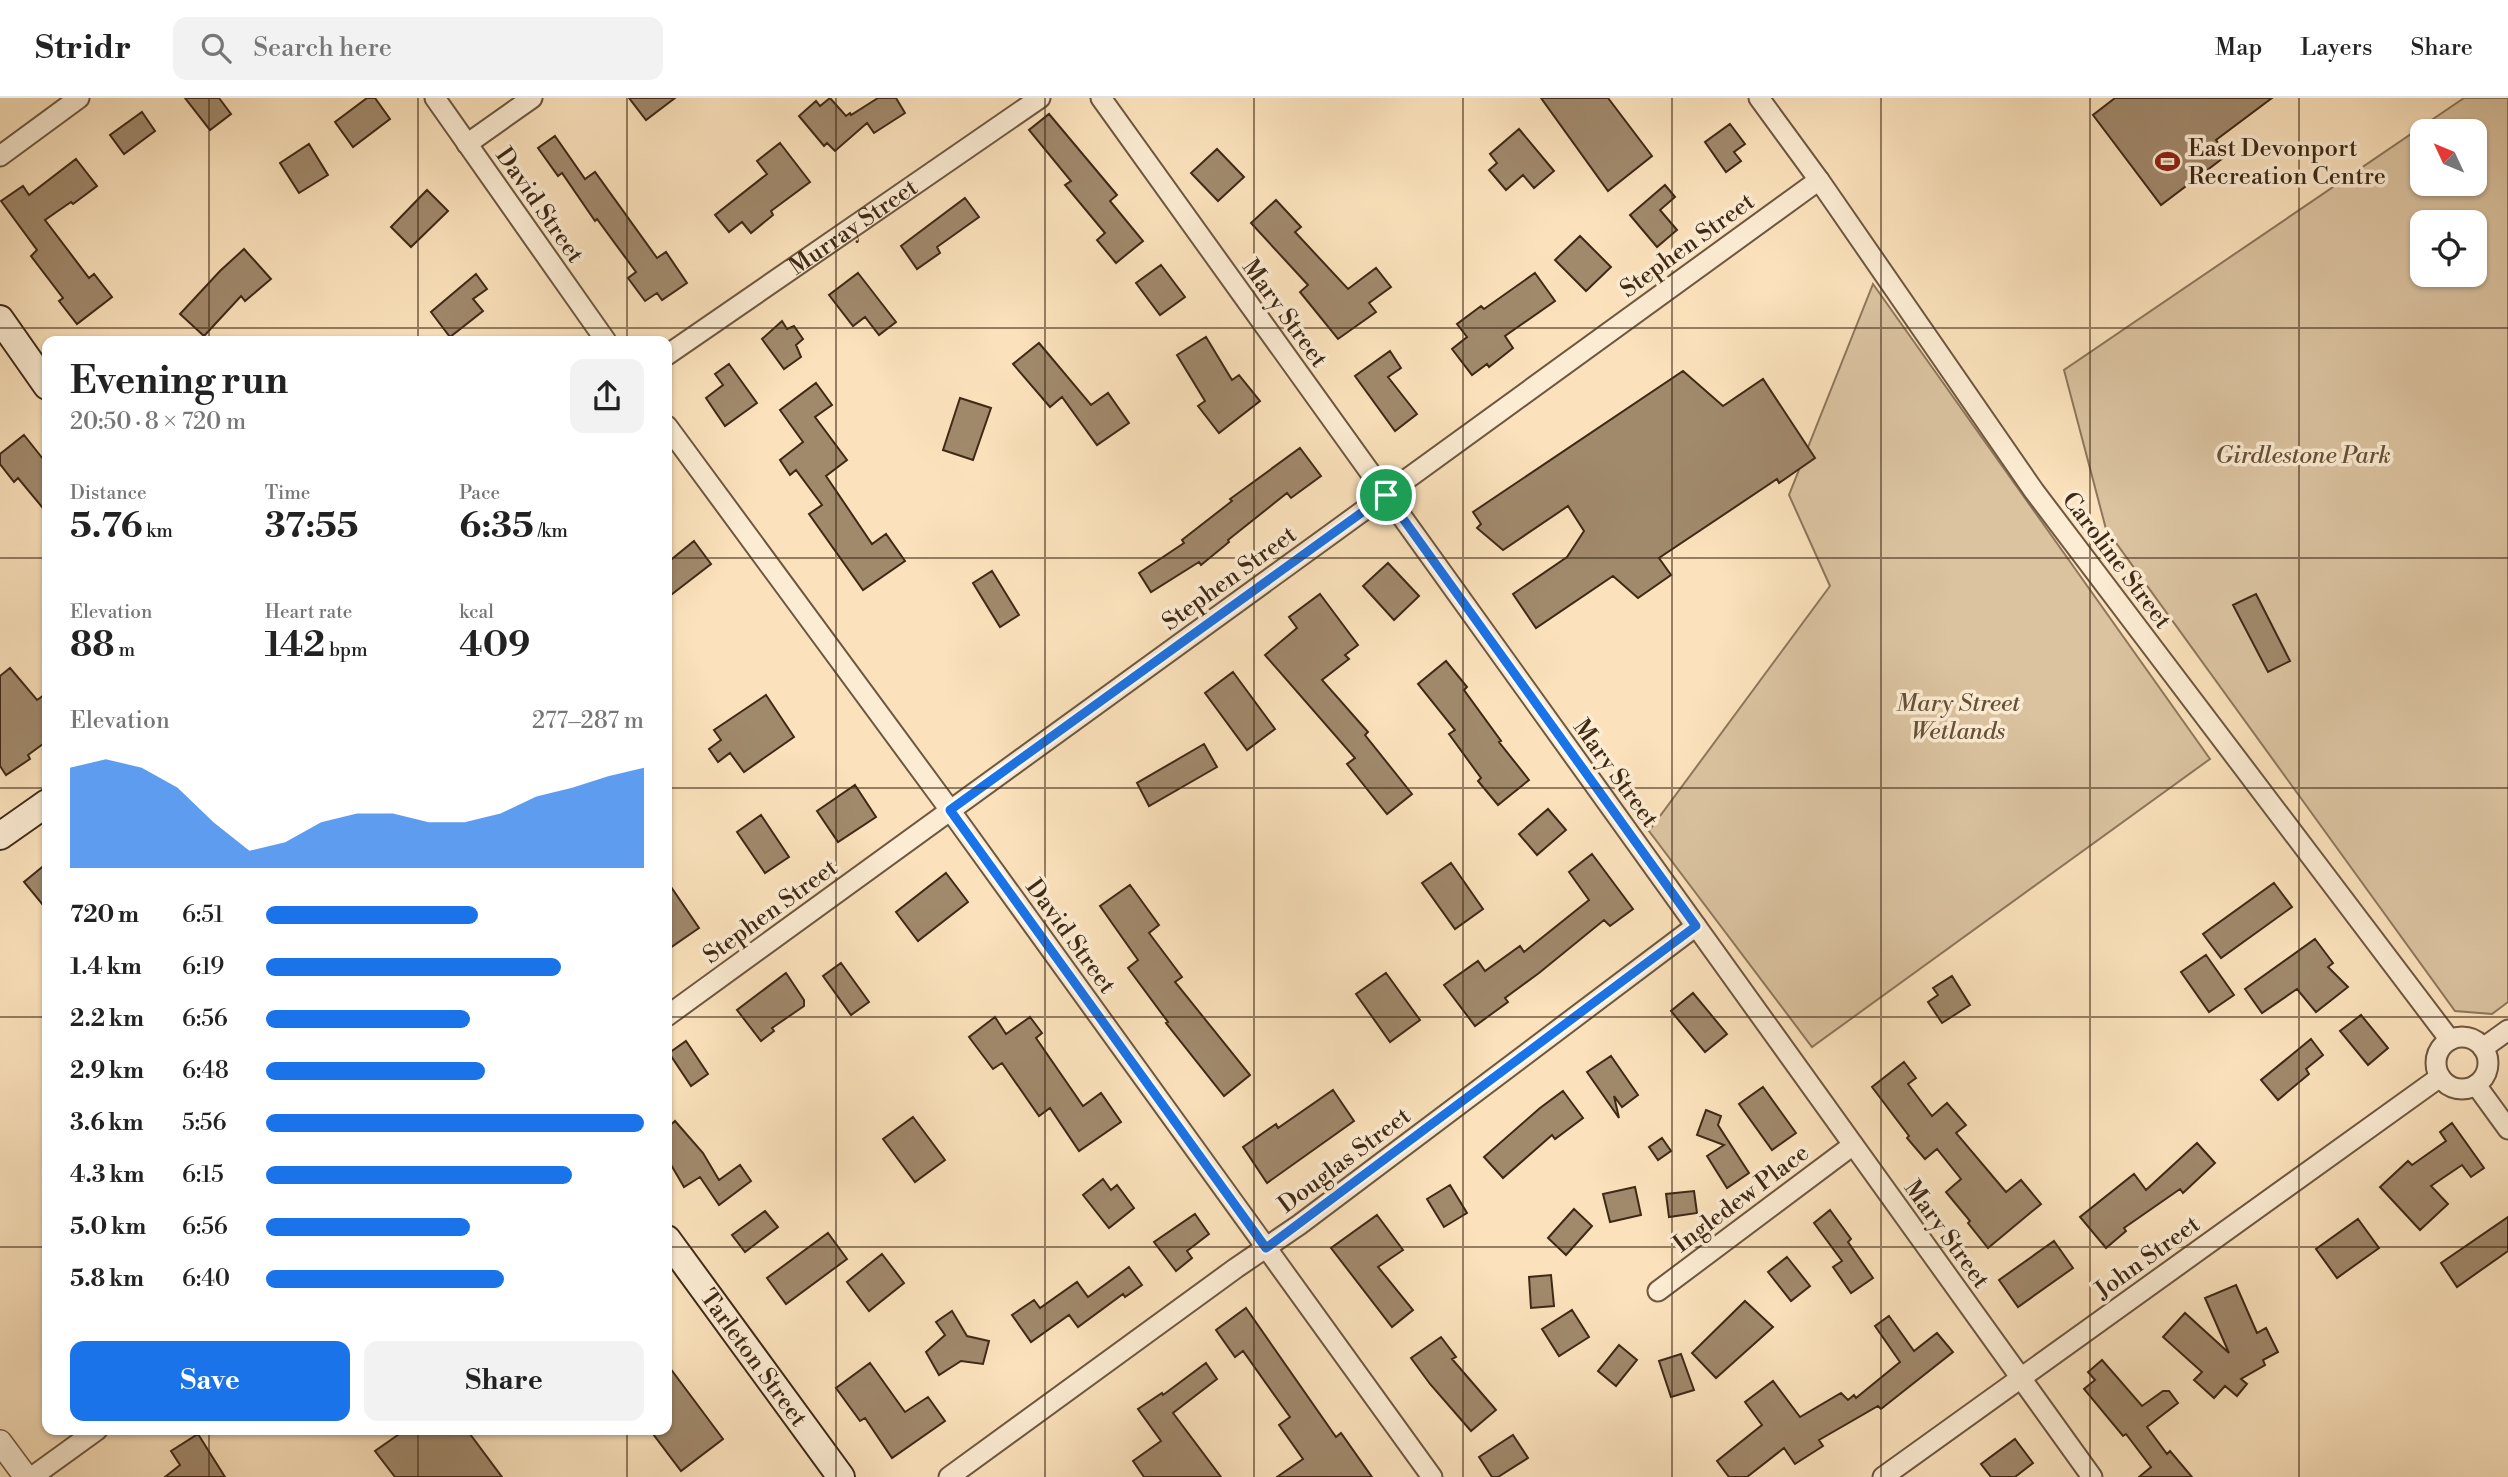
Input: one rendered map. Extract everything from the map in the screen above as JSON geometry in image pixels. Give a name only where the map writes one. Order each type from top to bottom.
[{"type":"main road","points":[[0,319],[42,379]]},
{"type":"main road","points":[[0,836],[42,807]]},
{"type":"main road","name":"Tarleton Street","points":[[672,1246],[841,1477]]},
{"type":"street","points":[[0,156],[79,98]]},
{"type":"street","name":"David Street","points":[[435,98],[602,336]]},
{"type":"street","points":[[467,144],[531,98]]},
{"type":"street","name":"Murray Street","points":[[672,352],[1040,98]]},
{"type":"street","name":"Mary Street","points":[[1101,98],[2092,1477]]},
{"type":"street","name":"Caroline Street","points":[[1759,98],[1819,180],[2034,491],[2450,1040]]},
{"type":"street","name":"Stephen Street","points":[[672,1012],[1819,180]]},
{"type":"street","name":"David Street","points":[[672,433],[950,810],[1432,1477]]},
{"type":"street","name":"Douglas Street","points":[[949,1477],[1266,1248],[1696,926]]},
{"type":"street","points":[[2483,1048],[2508,1030]]},
{"type":"street","points":[[2464,1037],[2483,1048],[2487,1056],[2487,1072],[2476,1085],[2452,1088],[2440,1077],[2437,1057],[2439,1050],[2450,1040],[2464,1037]]},
{"type":"street","name":"John Street","points":[[1883,1477],[2440,1077]]},
{"type":"street","points":[[2476,1085],[2508,1129]]},
{"type":"street","name":"Ingledew Place","points":[[1658,1291],[1853,1145]]},
{"type":"street","points":[[32,1477],[90,1435]]},
{"type":"street","points":[[0,1442],[26,1477]]},
{"type":"green space","name":"Girdlestone Park","points":[[2464,98],[2508,98],[2508,1002],[2492,1014],[2455,1011],[2106,529],[2064,370],[2410,135],[2410,196],[2487,196],[2487,119],[2433,119]]},
{"type":"green space","name":"Mary Street Wetlands","points":[[1873,284],[2210,759],[1812,1047],[1649,831],[1830,586],[1789,495]]},
{"type":"building","points":[[185,98],[219,98],[231,114],[210,130]]},
{"type":"building","points":[[367,98],[375,98],[390,119],[353,147],[335,122]]},
{"type":"building","points":[[629,98],[675,98],[646,120]]},
{"type":"building","points":[[830,98],[846,116],[878,98],[896,98],[905,113],[874,133],[867,123],[835,151],[827,143],[824,146],[799,116],[816,101],[820,106]]},
{"type":"building","points":[[1541,98],[1608,98],[1652,156],[1608,191]]},
{"type":"building","points":[[2115,98],[2272,98],[2216,140],[2227,155],[2161,205],[2093,115]]},
{"type":"building","points":[[142,112],[155,131],[124,154],[110,135]]},
{"type":"building","points":[[1049,114],[1117,195],[1110,201],[1143,241],[1116,263],[1097,240],[1105,233],[1065,185],[1071,181],[1029,130]]},
{"type":"building","points":[[1730,124],[1745,144],[1734,152],[1741,161],[1726,172],[1705,142]]},
{"type":"building","points":[[1519,129],[1554,171],[1534,188],[1523,175],[1506,190],[1489,170],[1497,163],[1490,154]]},
{"type":"building","points":[[555,136],[585,179],[595,172],[657,258],[666,252],[687,283],[662,300],[657,293],[645,301],[628,278],[636,272],[597,219],[595,221],[562,173],[558,176],[538,148]]},
{"type":"building","points":[[780,143],[810,182],[771,211],[773,215],[751,233],[742,222],[729,232],[715,215],[767,174],[757,161]]},
{"type":"building","points":[[309,144],[328,175],[299,193],[280,163]]},
{"type":"building","points":[[1217,149],[1244,177],[1218,201],[1191,173]]},
{"type":"building","points":[[76,159],[97,186],[45,220],[89,278],[94,274],[112,297],[77,324],[59,301],[63,298],[31,256],[37,250],[1,201],[23,186],[29,195]]},
{"type":"building","points":[[1665,185],[1675,197],[1660,210],[1677,230],[1657,247],[1630,215]]},
{"type":"building","points":[[427,190],[448,211],[411,247],[391,227]]},
{"type":"building","points":[[965,198],[979,217],[937,247],[940,253],[917,269],[901,246]]},
{"type":"building","points":[[1276,200],[1301,227],[1295,232],[1348,289],[1376,268],[1391,287],[1369,303],[1376,312],[1338,339],[1300,292],[1308,285],[1251,223]]},
{"type":"building","points":[[1580,236],[1611,267],[1586,291],[1555,260]]},
{"type":"building","points":[[244,249],[271,279],[245,301],[241,296],[204,336],[180,314]]},
{"type":"building","points":[[1161,265],[1185,297],[1160,315],[1136,283]]},
{"type":"building","points":[[858,273],[896,322],[879,335],[865,317],[853,326],[829,295]]},
{"type":"building","points":[[1535,273],[1555,301],[1505,336],[1513,348],[1489,367],[1487,364],[1472,375],[1452,349],[1467,337],[1457,324],[1481,306],[1484,309]]},
{"type":"building","points":[[476,274],[487,289],[473,299],[483,311],[451,336],[431,312]]},
{"type":"building","points":[[782,321],[787,329],[794,326],[803,339],[796,345],[801,357],[784,369],[762,339]]},
{"type":"building","points":[[1206,337],[1232,380],[1239,375],[1260,401],[1219,433],[1198,406],[1205,401],[1177,355]]},
{"type":"building","points":[[1039,343],[1091,405],[1108,393],[1129,423],[1097,445],[1062,397],[1050,407],[1013,364]]},
{"type":"building","points":[[1390,351],[1401,368],[1388,377],[1417,414],[1395,431],[1355,376]]},
{"type":"building","points":[[729,364],[757,403],[725,426],[706,398],[723,385],[715,374]]},
{"type":"building","points":[[1683,371],[1723,406],[1763,379],[1815,458],[1779,483],[1777,479],[1659,558],[1671,575],[1638,598],[1613,576],[1536,628],[1513,594],[1567,557],[1584,531],[1568,506],[1503,550],[1477,528],[1481,524],[1473,512]]},
{"type":"building","points":[[816,383],[832,405],[815,417],[847,460],[826,476],[872,544],[886,534],[905,561],[863,590],[809,514],[822,505],[796,470],[790,475],[780,460],[803,442],[780,410]]},
{"type":"building","points":[[960,398],[991,408],[973,460],[943,450]]},
{"type":"building","points":[[24,435],[42,458],[42,507],[18,478],[14,482],[0,464],[0,454]]},
{"type":"building","points":[[1300,448],[1321,476],[1291,498],[1287,493],[1201,565],[1199,562],[1151,592],[1139,573],[1184,543],[1182,540],[1232,501],[1230,499]]},
{"type":"building","points":[[694,541],[711,564],[672,594],[672,559]]},
{"type":"building","points":[[1388,563],[1419,596],[1394,620],[1363,586]]},
{"type":"building","points":[[992,571],[1019,615],[1000,627],[973,583]]},
{"type":"building","points":[[1320,594],[1358,645],[1345,655],[1349,659],[1322,680],[1368,732],[1365,735],[1412,794],[1387,814],[1347,764],[1355,758],[1265,655],[1297,628],[1289,617]]},
{"type":"building","points":[[2256,594],[2290,661],[2268,672],[2233,605]]},
{"type":"building","points":[[1446,661],[1467,687],[1464,690],[1501,741],[1499,742],[1529,780],[1498,805],[1478,781],[1481,778],[1449,734],[1455,730],[1418,684]]},
{"type":"building","points":[[10,668],[37,700],[42,696],[42,745],[28,755],[30,759],[6,775],[0,766],[0,676]]},
{"type":"building","points":[[1233,672],[1275,729],[1247,750],[1205,693]]},
{"type":"building","points":[[766,695],[794,737],[744,772],[730,753],[718,762],[709,749],[721,740],[714,730]]},
{"type":"building","points":[[1204,744],[1217,767],[1149,806],[1137,783]]},
{"type":"building","points":[[855,785],[876,817],[838,842],[817,811]]},
{"type":"building","points":[[1548,809],[1566,830],[1537,855],[1519,834]]},
{"type":"building","points":[[761,815],[789,857],[765,873],[737,832]]},
{"type":"building","points":[[1592,854],[1633,909],[1610,926],[1604,920],[1505,998],[1508,1002],[1475,1026],[1444,985],[1478,961],[1485,971],[1520,946],[1524,952],[1589,900],[1569,872]]},
{"type":"building","points":[[1451,863],[1483,909],[1455,929],[1422,883]]},
{"type":"building","points":[[42,867],[42,904],[24,882]]},
{"type":"building","points":[[946,873],[968,902],[918,941],[896,912]]},
{"type":"building","points":[[2274,883],[2292,907],[2221,958],[2203,934]]},
{"type":"building","points":[[1130,885],[1159,925],[1149,933],[1182,977],[1175,982],[1250,1075],[1224,1096],[1166,1023],[1168,1022],[1128,968],[1138,960],[1100,906]]},
{"type":"building","points":[[672,888],[699,928],[672,947]]},
{"type":"building","points":[[2315,939],[2333,963],[2328,967],[2348,987],[2316,1012],[2297,989],[2262,1013],[2245,989]]},
{"type":"building","points":[[2206,955],[2234,995],[2209,1012],[2181,972]]},
{"type":"building","points":[[841,963],[869,1002],[851,1015],[823,976]]},
{"type":"building","points":[[786,973],[804,1000],[804,1006],[772,1028],[774,1031],[761,1041],[737,1010]]},
{"type":"building","points":[[1386,973],[1420,1020],[1390,1042],[1356,994]]},
{"type":"building","points":[[1952,976],[1970,1005],[1942,1023],[1928,1002],[1938,995],[1933,988]]},
{"type":"building","points":[[1693,993],[1727,1034],[1705,1052],[1671,1011]]},
{"type":"building","points":[[2361,1015],[2388,1048],[2368,1065],[2340,1031]]},
{"type":"building","points":[[995,1017],[1006,1034],[1030,1017],[1042,1033],[1036,1038],[1083,1106],[1101,1093],[1121,1122],[1079,1151],[1050,1108],[1039,1116],[1002,1063],[993,1069],[969,1037]]},
{"type":"building","points":[[2311,1039],[2323,1055],[2306,1069],[2309,1074],[2278,1100],[2261,1080]]},
{"type":"building","points":[[686,1041],[708,1074],[691,1086],[672,1058],[672,1051]]},
{"type":"building","points":[[1611,1056],[1638,1095],[1622,1107],[1614,1096],[1619,1118],[1587,1072]]},
{"type":"building","points":[[1904,1062],[1916,1078],[1908,1084],[1932,1116],[1947,1103],[1966,1125],[1956,1133],[2006,1192],[2021,1180],[2041,1204],[1988,1248],[1946,1192],[1961,1179],[1937,1149],[1925,1159],[1872,1087]]},
{"type":"building","points":[[1763,1087],[1796,1133],[1772,1150],[1739,1104]]},
{"type":"building","points":[[1333,1090],[1354,1121],[1267,1183],[1243,1147],[1276,1124],[1278,1128]]},
{"type":"building","points":[[1563,1091],[1583,1118],[1555,1139],[1552,1135],[1503,1178],[1484,1157]]},
{"type":"building","points":[[1706,1110],[1721,1116],[1718,1125],[1749,1173],[1727,1188],[1707,1156],[1724,1145],[1697,1135]]},
{"type":"building","points":[[913,1117],[945,1160],[915,1182],[883,1139]]},
{"type":"building","points":[[675,1121],[703,1153],[719,1180],[740,1165],[751,1181],[719,1205],[700,1177],[684,1187],[672,1167],[672,1124]]},
{"type":"building","points":[[2452,1123],[2484,1168],[2471,1177],[2462,1165],[2431,1186],[2448,1204],[2420,1230],[2380,1187],[2408,1161],[2412,1165],[2446,1141],[2440,1132]]},
{"type":"building","points":[[1662,1138],[1671,1151],[1658,1160],[1649,1147]]},
{"type":"building","points":[[2197,1143],[2215,1163],[2183,1193],[2180,1189],[2124,1228],[2126,1231],[2106,1248],[2080,1217],[2134,1174],[2146,1190]]},
{"type":"building","points":[[1103,1179],[1111,1190],[1117,1185],[1134,1208],[1109,1228],[1083,1195]]},
{"type":"building","points":[[1450,1185],[1467,1213],[1444,1227],[1427,1199]]},
{"type":"building","points":[[1635,1187],[1641,1215],[1610,1222],[1603,1194]]},
{"type":"building","points":[[1694,1191],[1697,1213],[1669,1217],[1666,1194]]},
{"type":"building","points":[[1574,1209],[1592,1226],[1566,1255],[1548,1238]]},
{"type":"building","points":[[1830,1210],[1851,1239],[1848,1242],[1873,1278],[1851,1293],[1833,1267],[1842,1261],[1814,1223]]},
{"type":"building","points":[[765,1211],[778,1227],[745,1252],[732,1235]]},
{"type":"building","points":[[1195,1214],[1209,1234],[1187,1251],[1192,1258],[1176,1271],[1154,1242]]},
{"type":"building","points":[[1377,1215],[1403,1250],[1378,1267],[1413,1310],[1392,1327],[1331,1248]]},
{"type":"building","points":[[2508,1217],[2508,1251],[2457,1287],[2441,1263]]},
{"type":"building","points":[[2358,1219],[2379,1248],[2337,1278],[2316,1249]]},
{"type":"building","points":[[828,1233],[847,1259],[786,1304],[767,1278]]},
{"type":"building","points":[[2054,1241],[2073,1268],[2018,1307],[1999,1280]]},
{"type":"building","points":[[882,1254],[904,1283],[869,1311],[847,1282]]},
{"type":"building","points":[[1787,1257],[1810,1286],[1791,1301],[1768,1272]]},
{"type":"building","points":[[1129,1267],[1142,1285],[1125,1297],[1123,1294],[1078,1327],[1069,1315],[1031,1342],[1012,1315],[1034,1300],[1040,1308],[1077,1282],[1088,1297]]},
{"type":"building","points":[[1551,1275],[1554,1306],[1531,1308],[1529,1277]]},
{"type":"building","points":[[2236,1285],[2257,1333],[2266,1328],[2278,1352],[2263,1360],[2265,1365],[2241,1379],[2247,1384],[2237,1396],[2225,1386],[2214,1398],[2194,1380],[2202,1372],[2163,1337],[2185,1313],[2229,1353],[2205,1298]]},
{"type":"building","points":[[1745,1301],[1773,1327],[1716,1378],[1692,1353]]},
{"type":"building","points":[[1246,1308],[1336,1437],[1341,1433],[1372,1477],[1277,1477],[1303,1459],[1279,1425],[1290,1417],[1243,1351],[1235,1357],[1216,1330]]},
{"type":"building","points":[[1572,1310],[1589,1337],[1559,1356],[1542,1329]]},
{"type":"building","points":[[952,1311],[967,1336],[989,1341],[983,1364],[961,1361],[939,1375],[926,1352],[945,1335],[936,1322]]},
{"type":"building","points":[[1889,1316],[1914,1351],[1937,1333],[1953,1352],[1881,1409],[1878,1406],[1819,1440],[1823,1446],[1795,1464],[1784,1448],[1747,1477],[1729,1477],[1717,1461],[1762,1425],[1745,1402],[1773,1381],[1800,1417],[1841,1393],[1848,1400],[1854,1395],[1856,1398],[1900,1362],[1875,1326]]},
{"type":"building","points":[[1441,1337],[1456,1357],[1452,1359],[1496,1410],[1471,1431],[1411,1358]]},
{"type":"building","points":[[1619,1345],[1637,1360],[1616,1386],[1598,1371]]},
{"type":"building","points":[[1681,1354],[1694,1390],[1671,1397],[1659,1361]]},
{"type":"building","points":[[2102,1360],[2142,1406],[2163,1391],[2169,1391],[2178,1403],[2147,1427],[2167,1454],[2170,1451],[2192,1477],[2139,1477],[2151,1467],[2126,1434],[2123,1436],[2084,1389],[2095,1380],[2088,1372]]},
{"type":"building","points":[[870,1363],[905,1412],[928,1397],[945,1421],[892,1458],[865,1418],[860,1421],[836,1388]]},
{"type":"building","points":[[1206,1363],[1217,1379],[1173,1413],[1221,1477],[1144,1477],[1133,1461],[1161,1441],[1138,1409],[1162,1393],[1163,1395]]},
{"type":"building","points":[[672,1371],[723,1439],[681,1471],[654,1435],[672,1435]]},
{"type":"building","points":[[199,1435],[225,1477],[165,1477],[180,1465],[171,1451]]},
{"type":"building","points":[[398,1435],[471,1435],[502,1477],[395,1477],[375,1451]]},
{"type":"building","points":[[1513,1435],[1528,1458],[1498,1477],[1492,1477],[1479,1457]]},
{"type":"building","points":[[2015,1439],[2033,1463],[2015,1477],[1991,1477],[1981,1464]]},
{"type":"place","name":"East Devonport Recreation Centre","points":[[2168,162]]},
{"type":"route","points":[[1386,495],[1696,926],[1266,1248],[950,810],[1386,495]]}]
